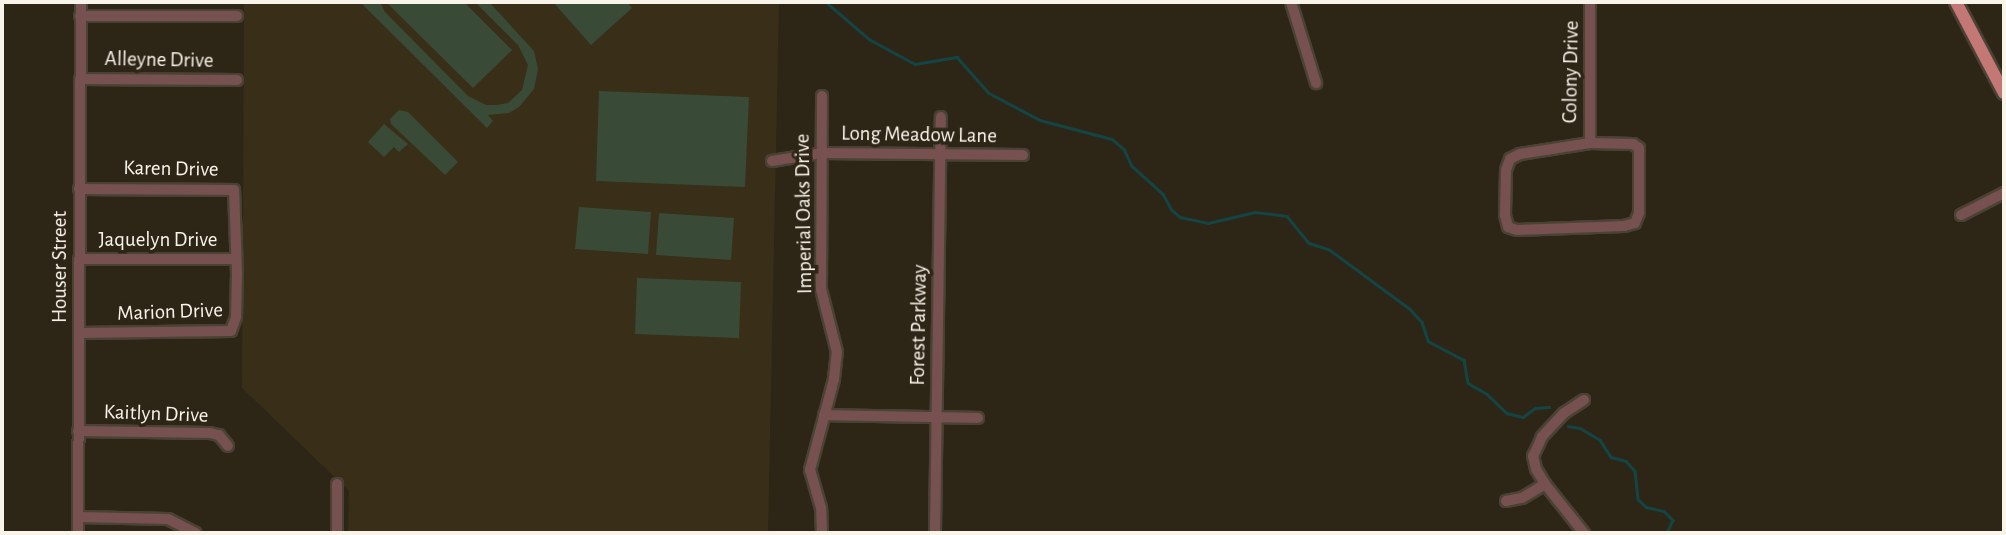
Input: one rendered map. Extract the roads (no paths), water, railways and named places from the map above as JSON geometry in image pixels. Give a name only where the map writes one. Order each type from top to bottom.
[{"type":"main road","points":[[1956,2],[2004,93]]},
{"type":"street","name":"Houser Street","points":[[78,533],[80,2]]},
{"type":"street","points":[[1291,2],[1307,46],[1315,83]]},
{"type":"street","name":"Colony Drive","points":[[1590,2],[1590,144]]},
{"type":"street","points":[[80,16],[237,16]]},
{"type":"street","name":"Alleyne Drive","points":[[80,79],[237,80]]},
{"type":"street","name":"Imperial Oaks Drive","points":[[822,96],[821,289],[837,352],[834,379],[810,470],[821,508],[822,533]]},
{"type":"street","name":"Forest Parkway","points":[[935,533],[941,117]]},
{"type":"street","name":"Colony Drive","points":[[1590,144],[1633,144],[1639,148],[1639,213],[1635,223],[1611,227],[1517,230],[1508,227],[1505,215],[1506,170],[1510,159],[1520,154],[1590,144]]},
{"type":"street","name":"Long Meadow Lane","points":[[772,161],[822,153],[1023,155]]},
{"type":"street","name":"Karen Drive","points":[[79,189],[234,190],[236,259]]},
{"type":"street","points":[[1961,215],[2004,193]]},
{"type":"street","name":"Jaquelyn Drive","points":[[79,259],[236,259]]},
{"type":"street","name":"Marion Drive","points":[[79,333],[231,331],[236,317],[236,259]]},
{"type":"street","points":[[1584,400],[1564,413],[1535,448],[1534,462],[1545,484],[1584,533]]},
{"type":"street","points":[[824,415],[978,418]]},
{"type":"street","name":"Kaitlyn Drive","points":[[78,430],[210,433],[219,435],[228,446]]},
{"type":"street","points":[[337,484],[337,533]]},
{"type":"street","points":[[1506,501],[1522,498],[1545,484]]},
{"type":"street","points":[[78,517],[168,519],[196,533]]},
{"type":"waterway","points":[[826,2],[869,39],[915,64],[957,57],[989,93],[1040,120],[1112,139],[1124,149],[1132,166],[1163,194],[1172,210],[1180,217],[1208,223],[1255,212],[1287,216],[1309,243],[1330,250],[1410,309],[1422,322],[1428,341],[1464,360],[1468,383],[1487,394],[1507,413],[1523,417],[1535,408],[1549,407]]},
{"type":"waterway","points":[[1568,426],[1580,428],[1600,440],[1611,457],[1626,461],[1635,471],[1638,499],[1646,507],[1664,511],[1673,520],[1667,533]]}]
